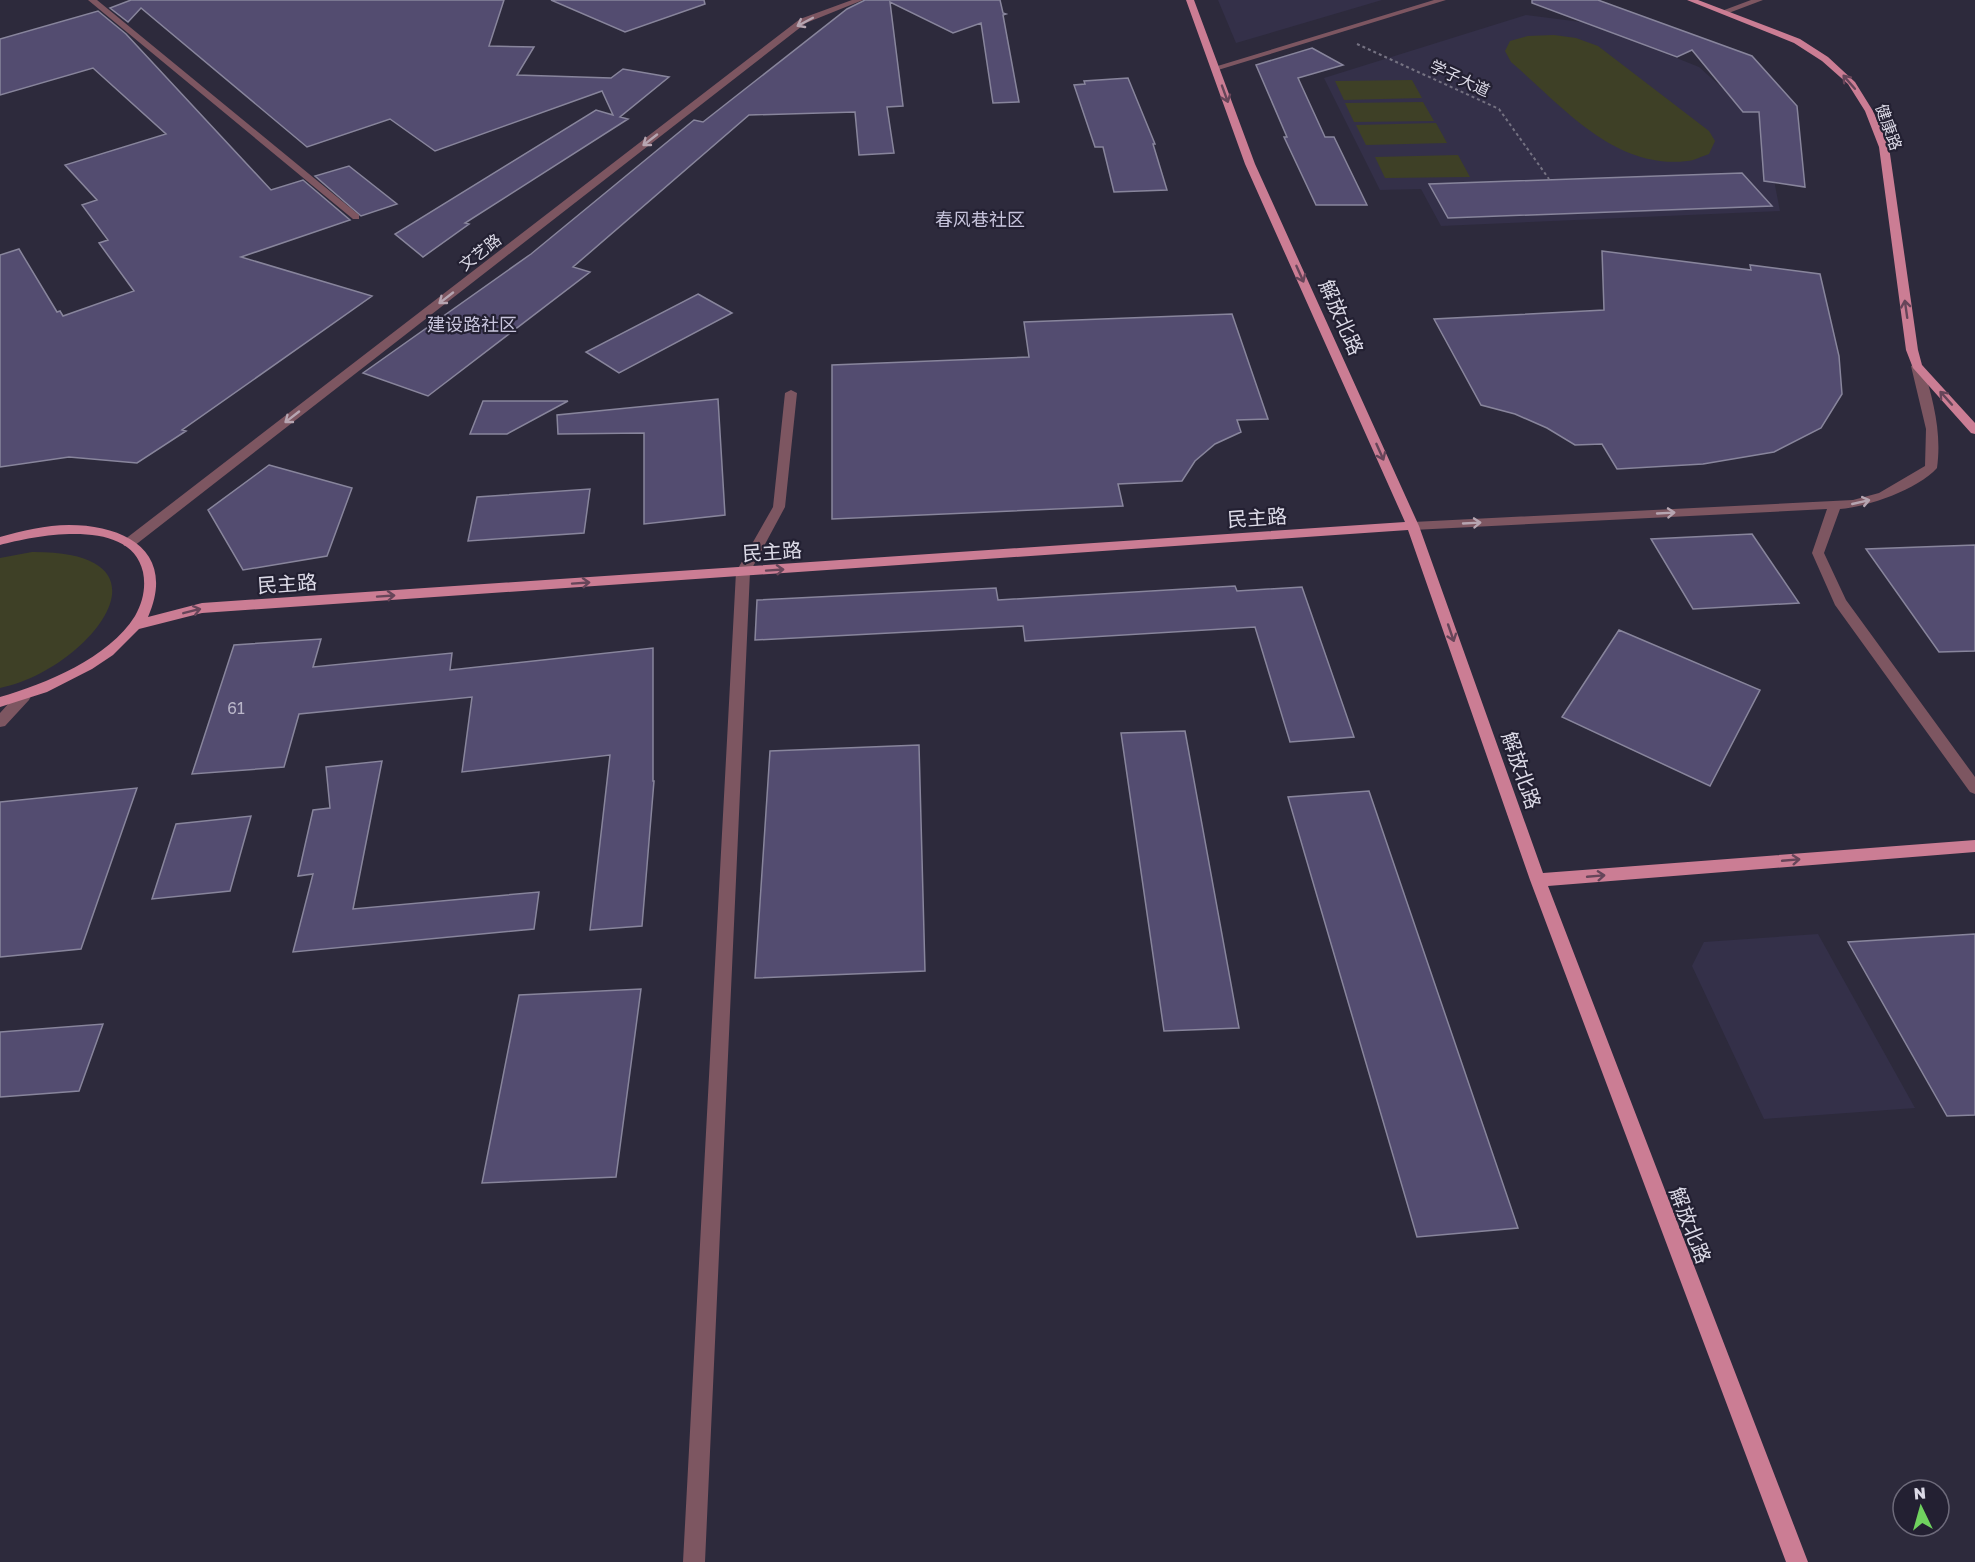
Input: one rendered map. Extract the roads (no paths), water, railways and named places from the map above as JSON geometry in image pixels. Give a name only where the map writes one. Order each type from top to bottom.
[{"type":"main road","name":"解放北路","points":[[1190,0],[1251,164],[1413,526],[1538,880],[1797,1562]]},
{"type":"main road","name":"健康路","points":[[1691,0],[1797,41],[1825,59],[1851,82],[1869,111],[1884,147],[1911,350],[1917,366]]},
{"type":"main road","points":[[1917,366],[1975,430]]},
{"type":"main road","name":"民主路","points":[[135,625],[202,608],[1413,526]]},
{"type":"main road","points":[[0,541],[30,533],[69,529],[103,533],[129,543],[145,558],[152,578],[148,600],[135,625],[107,653],[69,678],[24,696],[0,702]]},
{"type":"main road","points":[[1538,880],[1975,846]]},
{"type":"street","points":[[92,0],[356,217]]},
{"type":"street","name":"文艺路","points":[[129,543],[803,21],[859,0]]},
{"type":"street","points":[[1215,69],[1442,0]]},
{"type":"street","points":[[1719,10],[1740,0]]},
{"type":"street","points":[[1719,10],[1759,0]]},
{"type":"street","points":[[1413,526],[1853,504],[1883,496],[1930,468],[1934,450],[1932,417],[1917,366]]},
{"type":"street","points":[[694,1562],[743,572],[779,507],[790,393]]},
{"type":"street","points":[[1835,505],[1818,553],[1840,602],[1975,788]]},
{"type":"street","points":[[0,722],[24,696]]},
{"type":"district","name":"春风巷社区","points":[[980,219]]},
{"type":"district","name":"建设路社区","points":[[472,324]]}]
